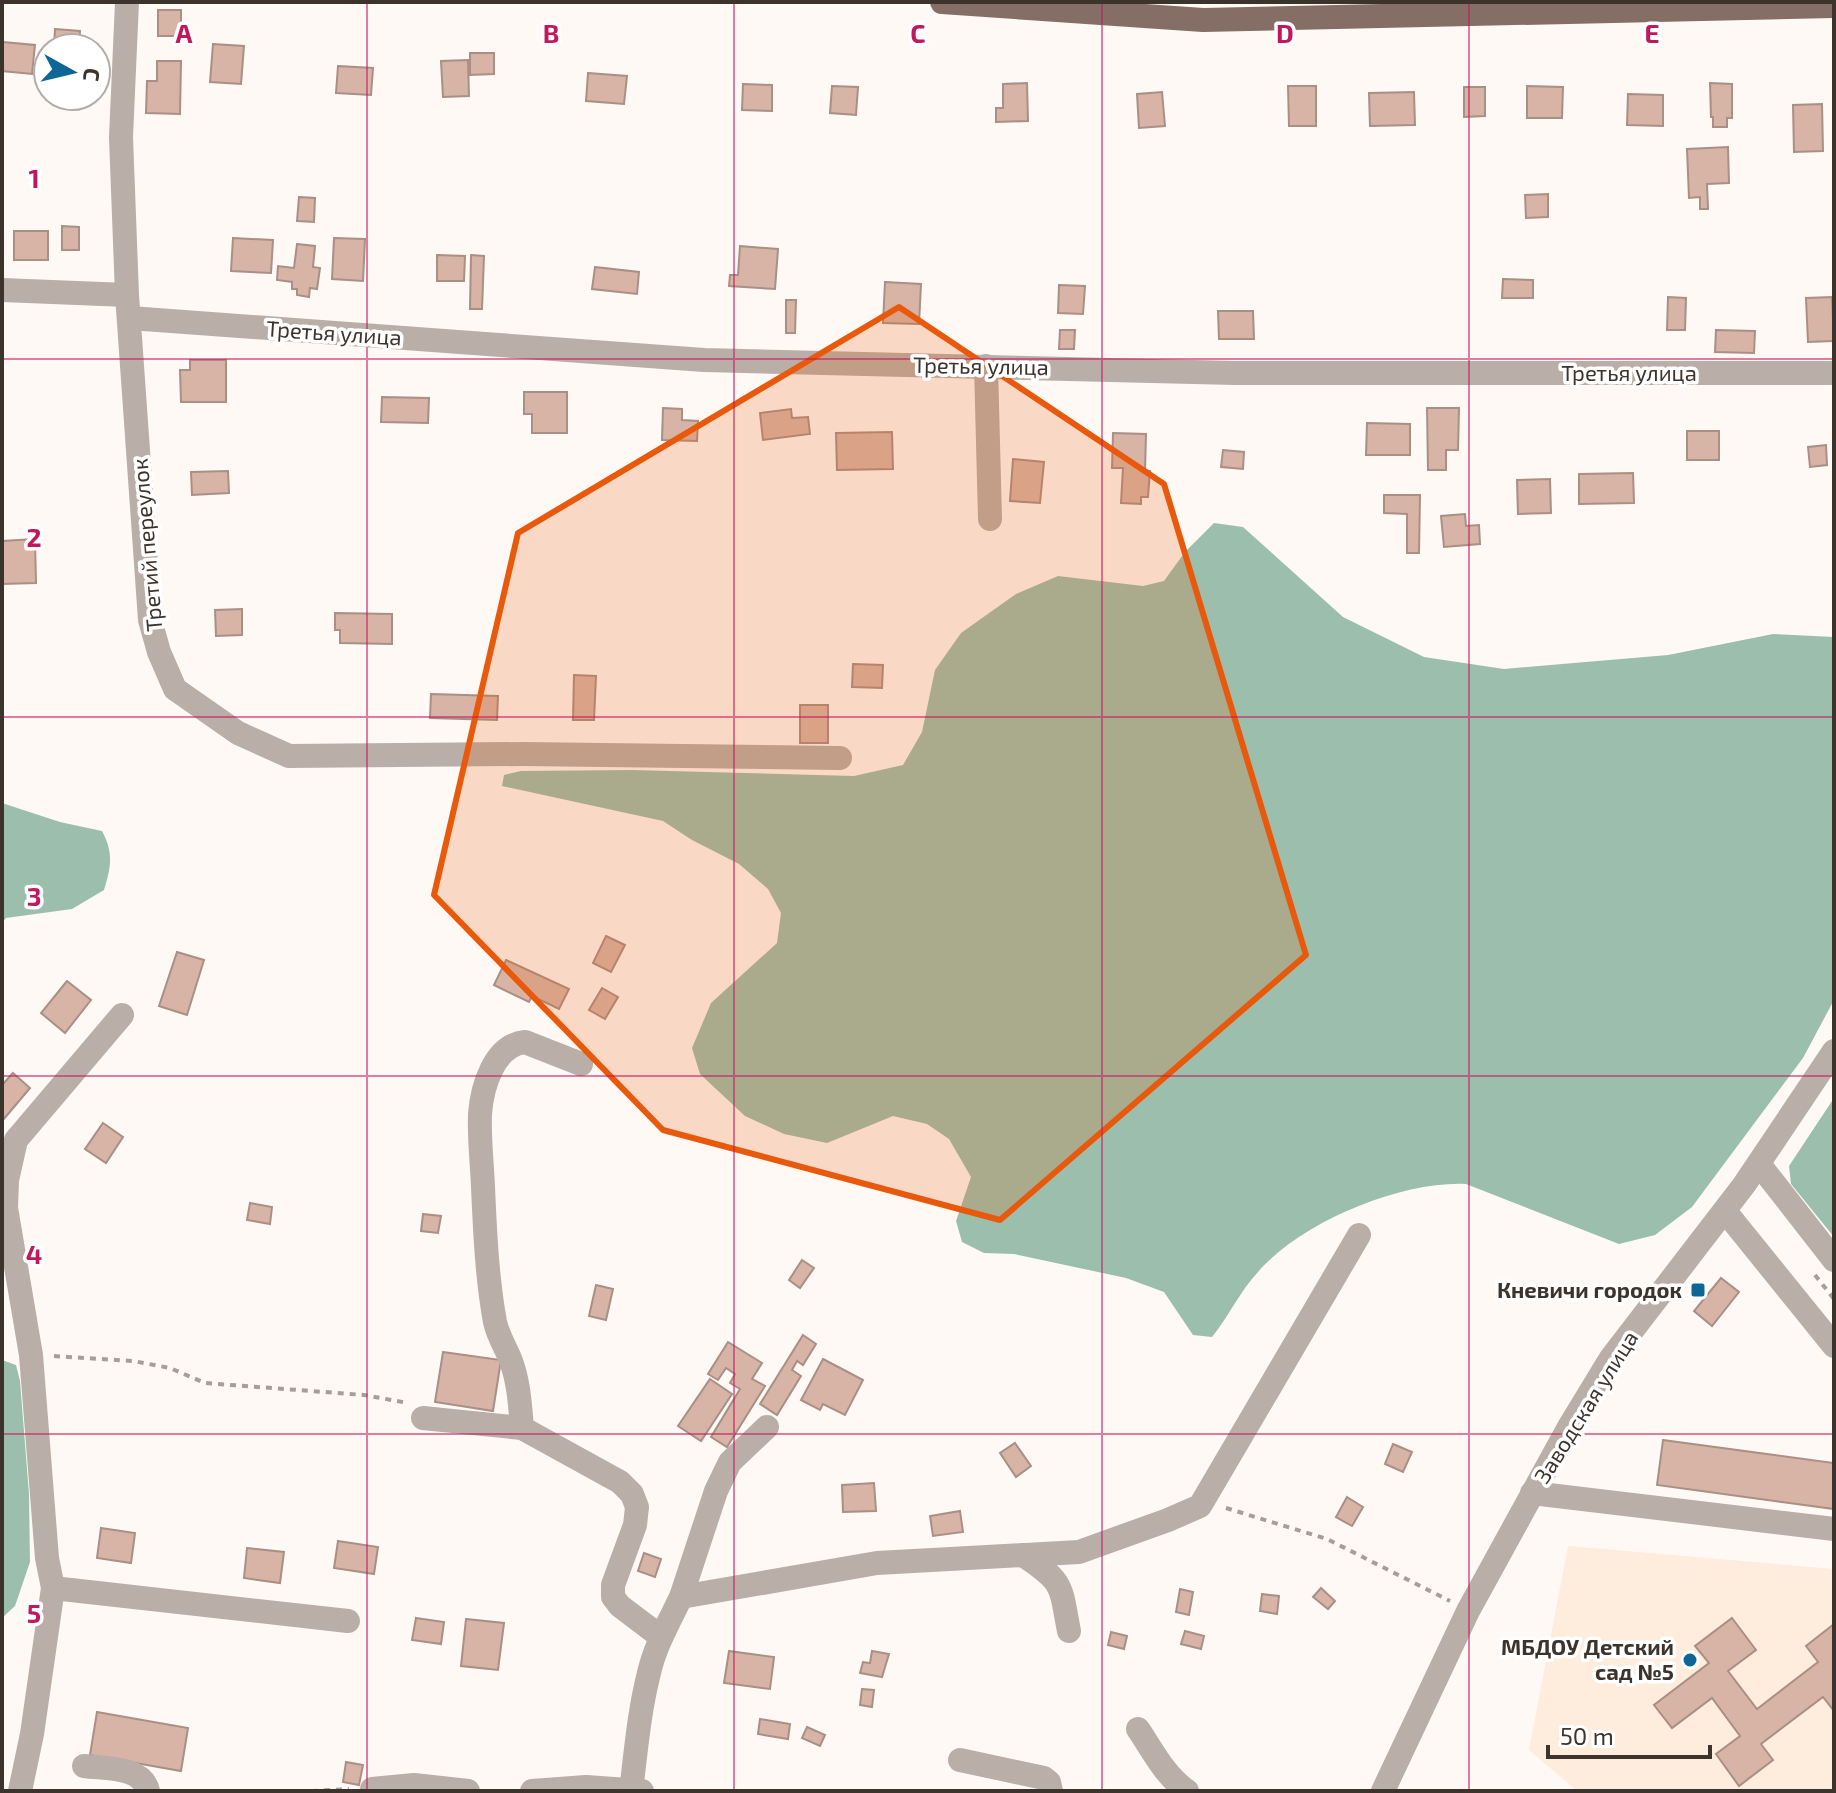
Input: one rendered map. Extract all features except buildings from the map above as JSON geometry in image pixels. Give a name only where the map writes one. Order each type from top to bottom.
[{"type":"main road","points":[[942,2],[1203,20],[1834,6]]},
{"type":"street","name":"Третий переулок","points":[[127,2],[121,137],[128,306],[150,620],[159,652],[175,689],[238,733],[289,756],[523,754],[840,758]]},
{"type":"street","name":"Третья улица","points":[[2,290],[128,306],[704,360],[1235,373],[1834,373]]},
{"type":"street","points":[[986,366],[990,519]]},
{"type":"street","points":[[20,1791],[32,1734],[53,1588],[47,1558],[31,1355],[6,1208],[9,1167],[16,1140],[122,1015]]},
{"type":"street","points":[[522,1428],[519,1387],[495,1320],[485,1228],[480,1113],[488,1080],[497,1060],[516,1043],[525,1042],[581,1064]]},
{"type":"street","name":"Заводская улица","points":[[1383,1791],[1468,1611],[1611,1358],[1725,1211],[1834,1051]]},
{"type":"street","points":[[1759,1164],[1834,1260]]},
{"type":"street","points":[[1725,1211],[1834,1346]]},
{"type":"street","points":[[681,1597],[877,1563],[1079,1552],[1200,1506],[1359,1235]]},
{"type":"street","points":[[423,1418],[522,1428],[620,1482],[632,1494],[637,1507],[635,1525],[613,1585],[613,1597],[620,1606],[661,1637]]},
{"type":"street","points":[[532,1791],[572,1787],[635,1790],[640,1715],[649,1671],[661,1637],[681,1597],[716,1491],[730,1462],[767,1427]]},
{"type":"street","points":[[1532,1493],[1834,1529]]},
{"type":"street","points":[[1023,1555],[1056,1579],[1062,1588],[1069,1631]]},
{"type":"street","points":[[53,1588],[348,1621]]},
{"type":"street","points":[[1138,1729],[1167,1772],[1187,1791]]},
{"type":"street","points":[[960,1760],[1044,1778],[1049,1782],[1051,1791]]},
{"type":"street","points":[[84,1766],[135,1773],[143,1778],[148,1791]]},
{"type":"street","points":[[372,1789],[414,1785],[468,1791]]},
{"type":"path","points":[[31,1355],[133,1361],[170,1368],[205,1383],[364,1395],[414,1404],[423,1418]]},
{"type":"path","points":[[1200,1506],[1238,1511],[1327,1539],[1468,1611]]},
{"type":"path","points":[[312,1791],[372,1789]]},
{"type":"highlighted area","points":[[899,307],[1164,484],[1306,955],[1000,1220],[663,1130],[434,895],[518,533]]},
{"type":"shaded area","name":"МБДОУ Детский сад №5","points":[[1568,1546],[1834,1569],[1834,1791],[1587,1791],[1575,1789],[1529,1750]]},
{"type":"green space","points":[[1214,523],[1243,527],[1343,617],[1424,657],[1504,669],[1668,655],[1773,634],[1834,637],[1834,1000],[1803,1058],[1692,1207],[1655,1235],[1619,1244],[1466,1184],[1412,1189],[1354,1208],[1300,1237],[1252,1279],[1212,1337],[1193,1335],[1164,1292],[1126,1278],[1014,1254],[984,1253],[962,1242],[956,1221],[971,1177],[949,1139],[927,1124],[893,1116],[827,1143],[784,1134],[745,1116],[700,1074],[692,1048],[711,1003],[777,943],[781,913],[768,889],[739,864],[663,821],[502,786],[504,775],[521,771],[632,770],[854,776],[903,765],[922,732],[935,670],[961,633],[1016,594],[1058,576],[1143,586],[1164,581],[1185,552]]},
{"type":"green space","points":[[2,803],[60,822],[102,831],[110,860],[104,890],[72,909],[6,918],[2,923]]},
{"type":"green space","points":[[1834,1098],[1834,1237],[1791,1184],[1789,1166]]},
{"type":"green space","points":[[2,1360],[16,1365],[20,1381],[29,1494],[30,1562],[15,1606],[2,1618]]},
{"type":"place","name":"Кневичи городок","points":[[1698,1290]]},
{"type":"place","name":"МБДОУ Детский сад №5","points":[[1690,1660]]}]
